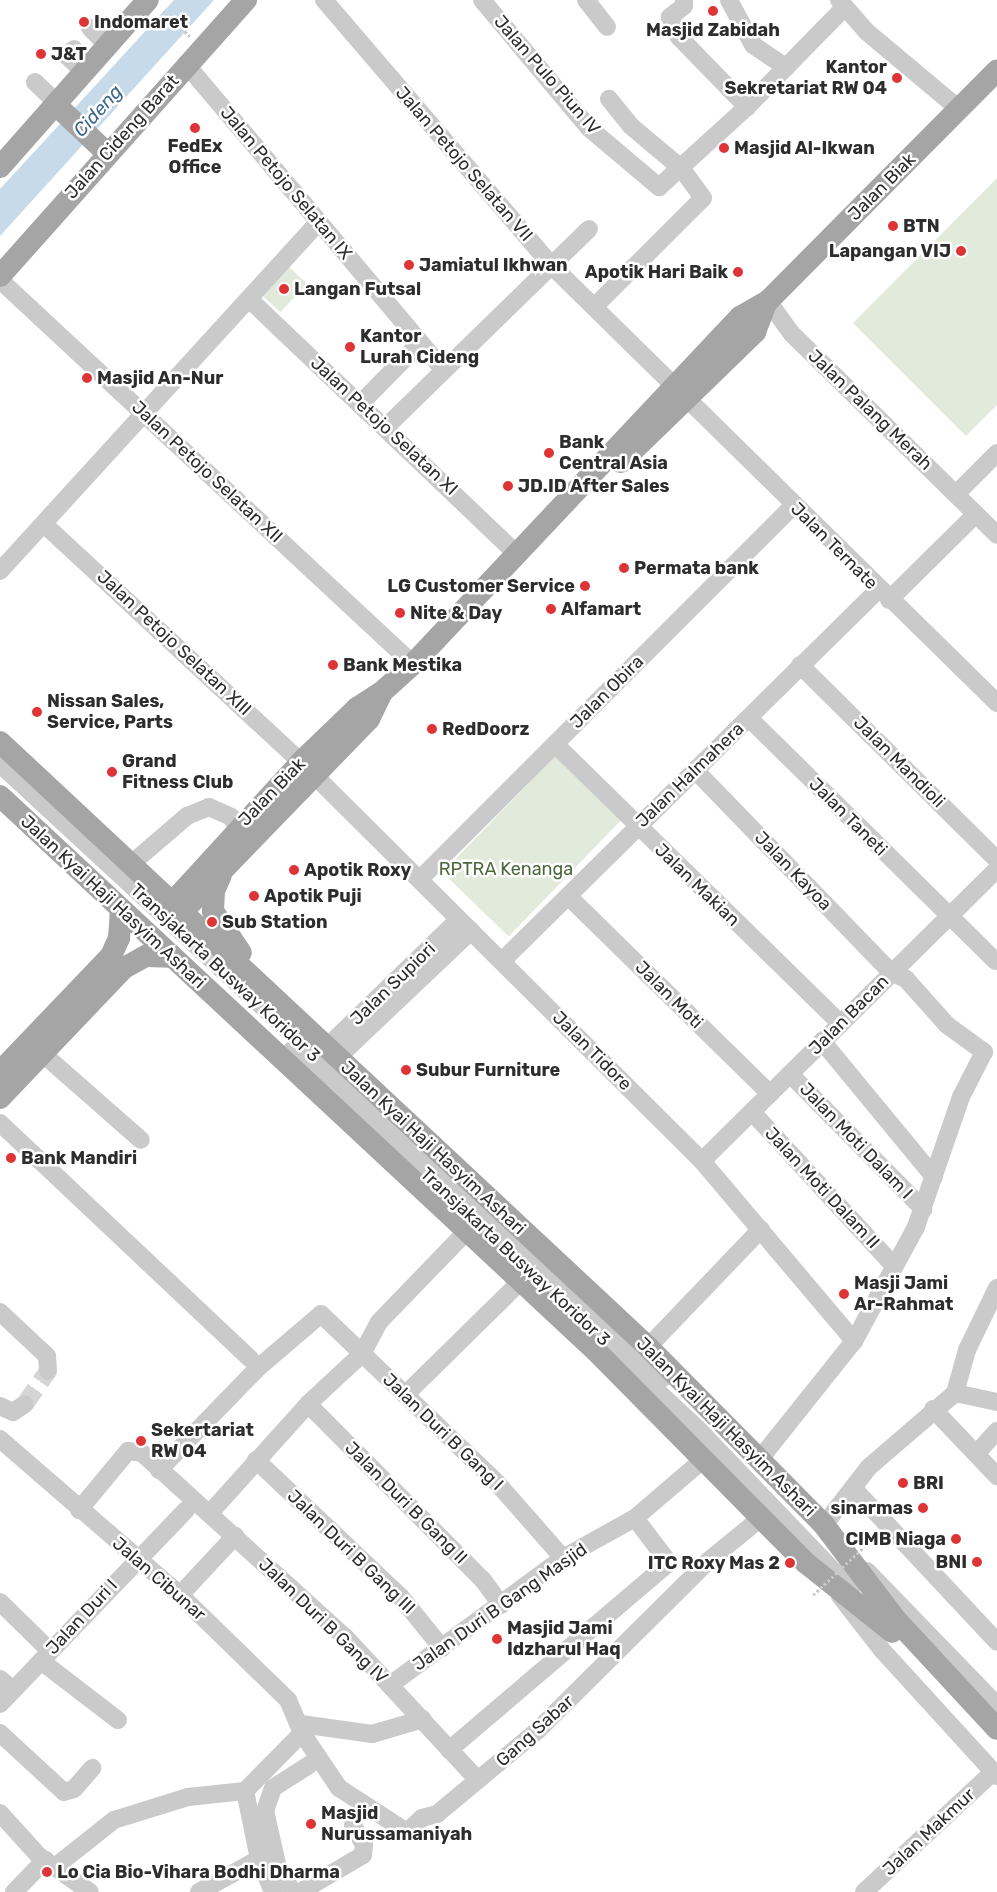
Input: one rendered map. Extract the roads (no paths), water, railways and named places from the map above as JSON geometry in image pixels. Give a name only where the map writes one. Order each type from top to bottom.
[{"type":"main road","name":"Jalan Cideng Barat","points":[[0,276],[103,150],[246,0]]},
{"type":"main road","points":[[0,168],[59,107],[84,72],[108,46],[154,4]]},
{"type":"main road","name":"Jalan Biak","points":[[177,907],[238,828],[370,718],[382,692],[413,664],[569,503],[585,479],[680,392],[740,318],[767,302],[997,70]]},
{"type":"main road","points":[[59,107],[103,150]]},
{"type":"main road","name":"Jalan Kyai Haji Hasyim Ashari","points":[[0,742],[648,1347],[824,1525],[860,1555],[872,1602],[997,1729]]},
{"type":"main road","name":"Jalan Biak","points":[[177,907],[224,870],[308,769]]},
{"type":"main road","name":"Jalan Kyai Haji Hasyim Ashari","points":[[0,796],[467,1231],[705,1458],[762,1517],[824,1591],[872,1602]]},
{"type":"main road","points":[[224,870],[214,891],[213,911],[283,1007]]},
{"type":"main road","points":[[36,1048],[111,956],[119,938],[121,909]]},
{"type":"main road","points":[[0,1098],[9,1064],[36,1048],[129,965],[146,956],[171,956]]},
{"type":"main road","name":"Jalan Kyai Haji Hasyim Ashari","points":[[894,1625],[997,1748]]},
{"type":"street","name":"Jalan Petojo Selatan VII","points":[[324,0],[550,264],[680,392]]},
{"type":"street","name":"Jalan Pulo Piun IV","points":[[482,0],[589,128],[659,187],[682,169]]},
{"type":"street","points":[[586,0],[607,28]]},
{"type":"street","points":[[684,0],[684,6],[670,17],[679,38],[747,107]]},
{"type":"street","points":[[729,0],[753,45],[786,66]]},
{"type":"street","points":[[682,169],[747,107],[841,4],[959,109]]},
{"type":"street","points":[[90,28],[108,46]]},
{"type":"street","points":[[74,49],[67,56],[84,72]]},
{"type":"street","name":"Jalan Petojo Selatan IX","points":[[186,64],[318,223],[444,370]]},
{"type":"street","points":[[35,82],[59,107]]},
{"type":"street","points":[[594,307],[703,198],[682,169],[632,127],[609,99]]},
{"type":"street","points":[[613,148],[632,127]]},
{"type":"street","points":[[0,571],[146,416],[318,223]]},
{"type":"street","points":[[385,428],[550,264],[589,229]]},
{"type":"street","name":"Jalan Petojo Selatan XII","points":[[0,280],[413,664]]},
{"type":"street","name":"Jalan Petojo Selatan XI","points":[[249,299],[518,555]]},
{"type":"street","name":"Jalan Palang Merah","points":[[767,302],[792,334],[997,535]]},
{"type":"street","points":[[360,404],[420,343]]},
{"type":"street","name":"Jalan Ternate","points":[[680,392],[884,595],[997,703]]},
{"type":"street","points":[[956,494],[997,453]]},
{"type":"street","name":"Jalan Obira","points":[[420,880],[794,506]]},
{"type":"street","points":[[884,595],[976,514]]},
{"type":"street","name":"Jalan Petojo Selatan XIII","points":[[45,525],[308,769]]},
{"type":"street","name":"Jalan Halmahera","points":[[502,960],[800,665],[884,595]]},
{"type":"street","name":"Jalan Mandioli","points":[[800,665],[997,860]]},
{"type":"street","name":"Jalan Taneti","points":[[748,718],[995,961]]},
{"type":"street","name":"Jalan Makian","points":[[555,744],[637,827],[840,1023]]},
{"type":"street","name":"Transjakarta Busway Koridor 3","points":[[0,764],[650,1365],[872,1602]]},
{"type":"street","name":"Jalan Tidore","points":[[308,769],[702,1161],[854,1341]]},
{"type":"street","name":"Jalan Kayoa","points":[[695,770],[891,972],[906,979],[947,1025],[984,1052],[961,1097],[934,1177]]},
{"type":"street","name":"Transjakarta Busway Koridor 3","points":[[0,780],[659,1392],[872,1602]]},
{"type":"street","points":[[131,864],[187,816],[209,807],[231,817],[238,828]]},
{"type":"street","name":"Jalan Bacan","points":[[702,1161],[948,915],[997,869]]},
{"type":"street","name":"Jalan Moti","points":[[568,896],[770,1094]]},
{"type":"street","name":"Jalan Supiori","points":[[332,1053],[465,925]]},
{"type":"street","points":[[759,1460],[854,1341],[922,1209],[934,1177],[822,1041]]},
{"type":"street","points":[[36,1048],[141,1140]]},
{"type":"street","name":"Jalan Moti Dalam I","points":[[790,1074],[922,1209]]},
{"type":"street","name":"Jalan Moti Dalam II","points":[[752,1112],[893,1265]]},
{"type":"street","points":[[0,1123],[250,1359]]},
{"type":"street","points":[[648,1347],[761,1229]]},
{"type":"street","points":[[210,1513],[308,1404],[362,1354],[379,1322],[467,1231]]},
{"type":"street","points":[[405,1395],[520,1282]]},
{"type":"street","points":[[824,1525],[854,1489],[869,1467],[956,1392],[967,1350],[996,1292]]},
{"type":"street","points":[[0,1312],[46,1356],[48,1371]]},
{"type":"street","name":"Jalan Duri B Gang I","points":[[159,1470],[258,1368],[318,1314],[324,1316],[498,1484],[563,1558]]},
{"type":"street","points":[[956,1392],[997,1402]]},
{"type":"street","points":[[0,1406],[13,1412],[25,1404]]},
{"type":"street","name":"Jalan Duri B Gang II","points":[[308,1404],[483,1580],[501,1605]]},
{"type":"street","points":[[934,1409],[997,1476]]},
{"type":"street","points":[[976,1454],[997,1432]]},
{"type":"street","name":"Jalan Cibunar","points":[[0,1439],[79,1510],[180,1595],[288,1700],[301,1729]]},
{"type":"street","name":"Jalan Duri B Gang IV","points":[[79,1510],[128,1451],[142,1453],[210,1513],[390,1685],[478,1780]]},
{"type":"street","name":"Jalan Duri B Gang Masjid","points":[[390,1685],[563,1558],[635,1518],[705,1458]]},
{"type":"street","name":"Jalan Duri B Gang III","points":[[256,1460],[400,1596],[442,1648]]},
{"type":"street","points":[[854,1489],[997,1642]]},
{"type":"street","name":"Jalan Duri I","points":[[0,1704],[6,1684],[45,1656],[186,1510]]},
{"type":"street","name":"Gang Sabar","points":[[301,1729],[339,1788],[407,1832],[478,1780],[538,1730],[707,1562],[762,1517]]},
{"type":"street","points":[[449,1750],[669,1563],[635,1518]]},
{"type":"street","points":[[180,1595],[234,1536]]},
{"type":"street","name":"Jalan Kyai Haji Hasyim Ashari","points":[[860,1555],[880,1582],[997,1704]]},
{"type":"street","name":"Jalan Kyai Haji Hasyim Ashari","points":[[824,1591],[882,1650],[995,1774]]},
{"type":"street","points":[[0,1602],[45,1656],[118,1720]]},
{"type":"street","points":[[14,1892],[51,1863],[114,1820],[188,1797],[245,1791],[301,1729],[372,1734],[423,1719]]},
{"type":"street","points":[[0,1733],[64,1792],[74,1788],[92,1768]]},
{"type":"street","points":[[293,1892],[278,1868],[265,1811],[273,1788],[309,1765]]},
{"type":"street","name":"Jalan Makmur","points":[[864,1892],[995,1774]]},
{"type":"street","points":[[245,1791],[259,1860],[273,1892]]},
{"type":"street","points":[[0,1813],[51,1863],[90,1892]]},
{"type":"street","points":[[300,1892],[363,1855],[364,1845],[353,1825]]},
{"type":"street","points":[[199,1892],[259,1860]]},
{"type":"water","name":"Cideng","points":[[174,0],[214,0],[0,236],[0,189]]},
{"type":"tunnel","points":[[25,1404],[48,1371]]},
{"type":"place","name":"Masjid Zabidah","points":[[713,11]]},
{"type":"place","name":"Indomaret","points":[[84,22]]},
{"type":"place","name":"J&T","points":[[41,54]]},
{"type":"place","name":"Kantor Sekretariat RW 04","points":[[897,78]]},
{"type":"place","name":"FedEx Office","points":[[195,128]]},
{"type":"place","name":"Masjid Al-Ikwan","points":[[724,148]]},
{"type":"place","name":"BTN","points":[[893,226]]},
{"type":"place","name":"Lapangan VIJ","points":[[961,251]]},
{"type":"place","name":"Jamiatul Ikhwan","points":[[409,265]]},
{"type":"place","name":"Apotik Hari Baik","points":[[738,272]]},
{"type":"place","name":"Langan Futsal","points":[[284,289]]},
{"type":"place","name":"Kantor Lurah Cideng","points":[[350,347]]},
{"type":"place","name":"Masjid An-Nur","points":[[87,378]]},
{"type":"place","name":"Bank Central Asia","points":[[549,453]]},
{"type":"place","name":"JD.ID After Sales","points":[[508,486]]},
{"type":"place","name":"Permata bank","points":[[624,568]]},
{"type":"place","name":"LG Customer Service","points":[[585,586]]},
{"type":"place","name":"Alfamart","points":[[551,609]]},
{"type":"place","name":"Nite & Day","points":[[400,613]]},
{"type":"place","name":"Bank Mestika","points":[[333,665]]},
{"type":"place","name":"Nissan Sales, Service, Parts","points":[[37,712]]},
{"type":"place","name":"RedDoorz","points":[[432,729]]},
{"type":"place","name":"Grand Fitness Club","points":[[112,772]]},
{"type":"place","name":"Apotik Roxy","points":[[294,870]]},
{"type":"place","name":"Apotik Puji","points":[[254,896]]},
{"type":"place","name":"Sub Station","points":[[212,922]]},
{"type":"place","name":"Subur Furniture","points":[[406,1070]]},
{"type":"place","name":"Bank Mandiri","points":[[11,1158]]},
{"type":"place","name":"Masji Jami Ar-Rahmat","points":[[844,1294]]},
{"type":"place","name":"Sekertariat RW 04","points":[[141,1441]]},
{"type":"place","name":"BRI","points":[[903,1483]]},
{"type":"place","name":"sinarmas","points":[[923,1508]]},
{"type":"place","name":"CIMB Niaga","points":[[956,1539]]},
{"type":"place","name":"BNI","points":[[977,1562]]},
{"type":"place","name":"ITC Roxy Mas 2","points":[[790,1563]]},
{"type":"place","name":"Masjid Jami Idzharul Haq","points":[[497,1639]]},
{"type":"place","name":"Masjid Nurussamaniyah","points":[[311,1824]]},
{"type":"place","name":"Lo Cia Bio-Vihara Bodhi Dharma","points":[[47,1872]]},
{"type":"park label","name":"RPTRA Kenanga","points":[[506,869]]}]
